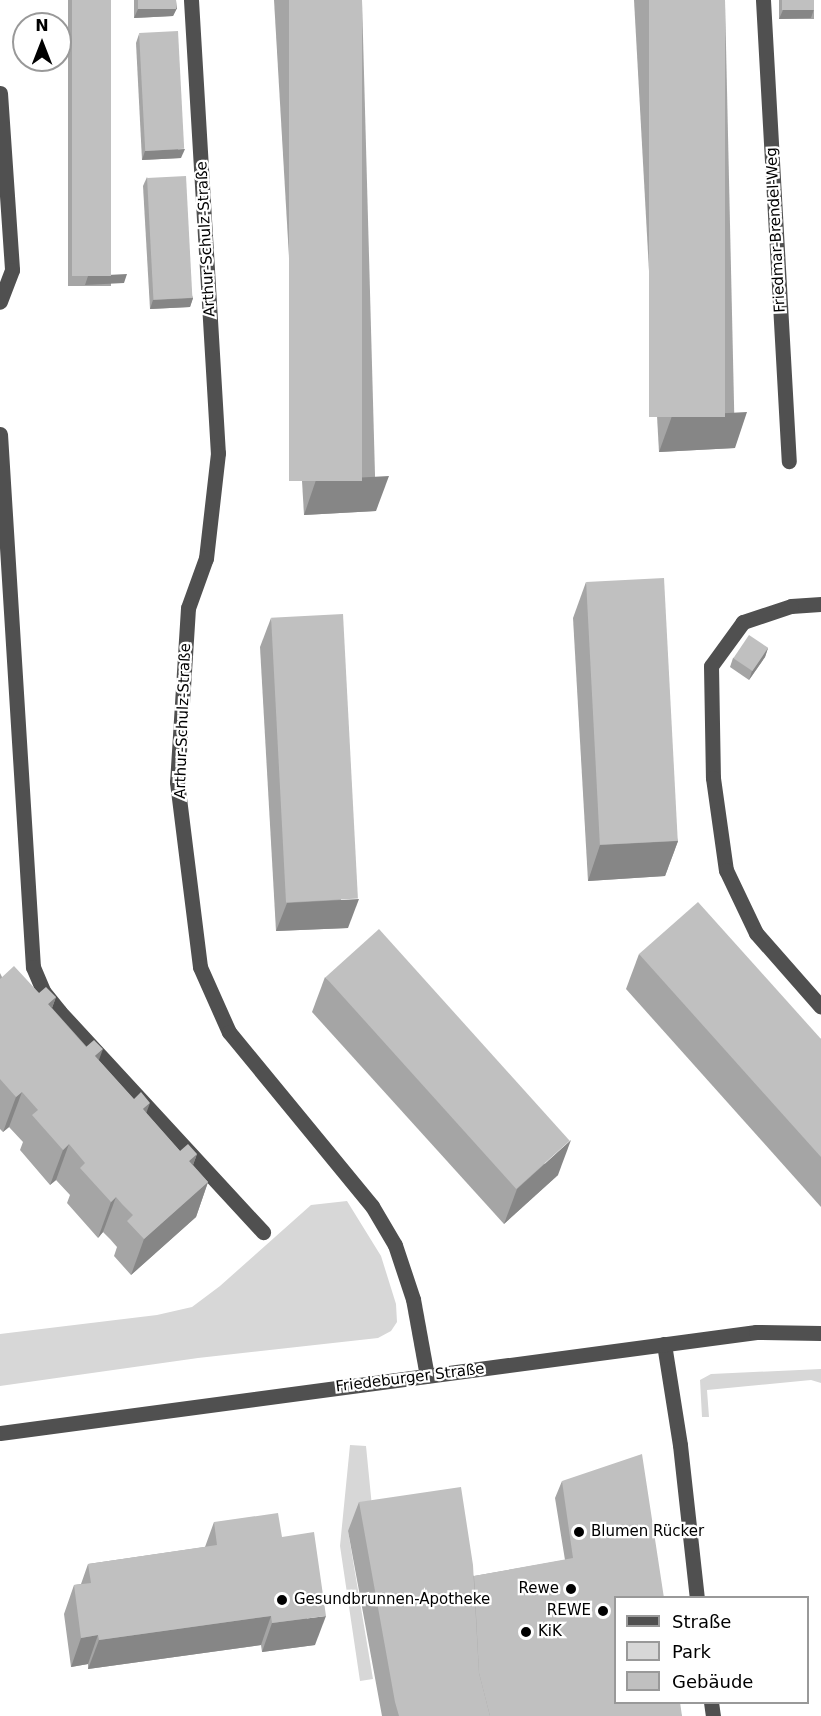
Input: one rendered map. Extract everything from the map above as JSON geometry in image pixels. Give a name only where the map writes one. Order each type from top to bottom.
[{"type":"street","name":"Arthur-Schulz-Straße","points":[[192,0],[218,453],[206,558],[188,608],[177,782],[200,967],[229,1032],[372,1206],[395,1245],[413,1299],[428,1376]]},
{"type":"street","name":"Friedmar-Brendel-Weg","points":[[763,0],[789,461]]},
{"type":"street","points":[[0,93],[12,270],[0,302]]},
{"type":"street","points":[[0,434],[33,967],[43,991],[59,1011],[263,1232]]},
{"type":"street","points":[[821,604],[791,606],[743,622],[711,666],[713,778],[726,870],[756,933],[821,1007]]},
{"type":"street","name":"Friedeburger Straße","points":[[0,1433],[756,1332],[821,1333]]},
{"type":"street","points":[[664,1344],[680,1445],[697,1596]]},
{"type":"green space","points":[[347,1201],[381,1256],[396,1304],[397,1322],[391,1331],[378,1338],[198,1358],[0,1386],[0,1334],[157,1315],[192,1307],[220,1286],[311,1205]]},
{"type":"green space","points":[[821,1369],[821,1383],[811,1380],[707,1390],[709,1417],[702,1417],[700,1380],[711,1374]]},
{"type":"green space","points":[[350,1445],[366,1446],[374,1527],[348,1531],[373,1679],[360,1681],[340,1546]]},
{"type":"building","points":[[72,0],[111,0],[111,276],[72,276]]},
{"type":"building","points":[[138,0],[176,0],[176,9],[138,9]]},
{"type":"building","points":[[289,0],[362,0],[362,481],[289,481]]},
{"type":"building","points":[[649,0],[725,0],[725,417],[649,417]]},
{"type":"building","points":[[782,0],[814,0],[814,10],[782,10]]},
{"type":"building","points":[[178,31],[184,149],[145,151],[139,33]]},
{"type":"building","points":[[186,176],[192,298],[153,300],[147,178]]},
{"type":"building","points":[[664,578],[678,841],[600,845],[586,582]]},
{"type":"building","points":[[343,614],[358,899],[286,902],[271,618]]},
{"type":"building","points":[[749,635],[768,648],[752,671],[733,658]]},
{"type":"building","points":[[698,902],[821,1039],[821,1157],[639,954]]},
{"type":"building","points":[[379,929],[570,1141],[516,1189],[325,977]]},
{"type":"building","points":[[14,966],[39,993],[46,987],[56,997],[48,1004],[86,1047],[94,1040],[103,1049],[95,1056],[134,1099],[141,1092],[150,1103],[143,1109],[180,1151],[188,1144],[197,1154],[189,1161],[208,1182],[144,1239],[127,1221],[133,1215],[116,1197],[111,1202],[80,1168],[85,1163],[69,1144],[63,1150],[32,1115],[38,1110],[22,1092],[16,1097],[0,1079],[0,979]]},
{"type":"building","name":"Rewe","points":[[642,1454],[664,1596],[614,1596],[614,1704],[680,1704],[682,1716],[490,1716],[479,1673],[474,1576],[573,1558],[562,1481]]},
{"type":"building","points":[[461,1487],[473,1565],[479,1673],[490,1716],[399,1716],[359,1502]]},
{"type":"building","points":[[278,1513],[282,1537],[314,1532],[326,1616],[272,1623],[271,1616],[99,1640],[98,1635],[81,1638],[74,1585],[91,1583],[88,1564],[217,1545],[214,1522]]},
{"type":"place","name":"Blumen Rücker","points":[[579,1532]]},
{"type":"place","name":"Rewe","points":[[571,1589]]},
{"type":"place","name":"Gesundbrunnen-Apotheke","points":[[282,1600]]},
{"type":"place","name":"REWE","points":[[603,1611]]},
{"type":"place","name":"KiK","points":[[526,1632]]}]
